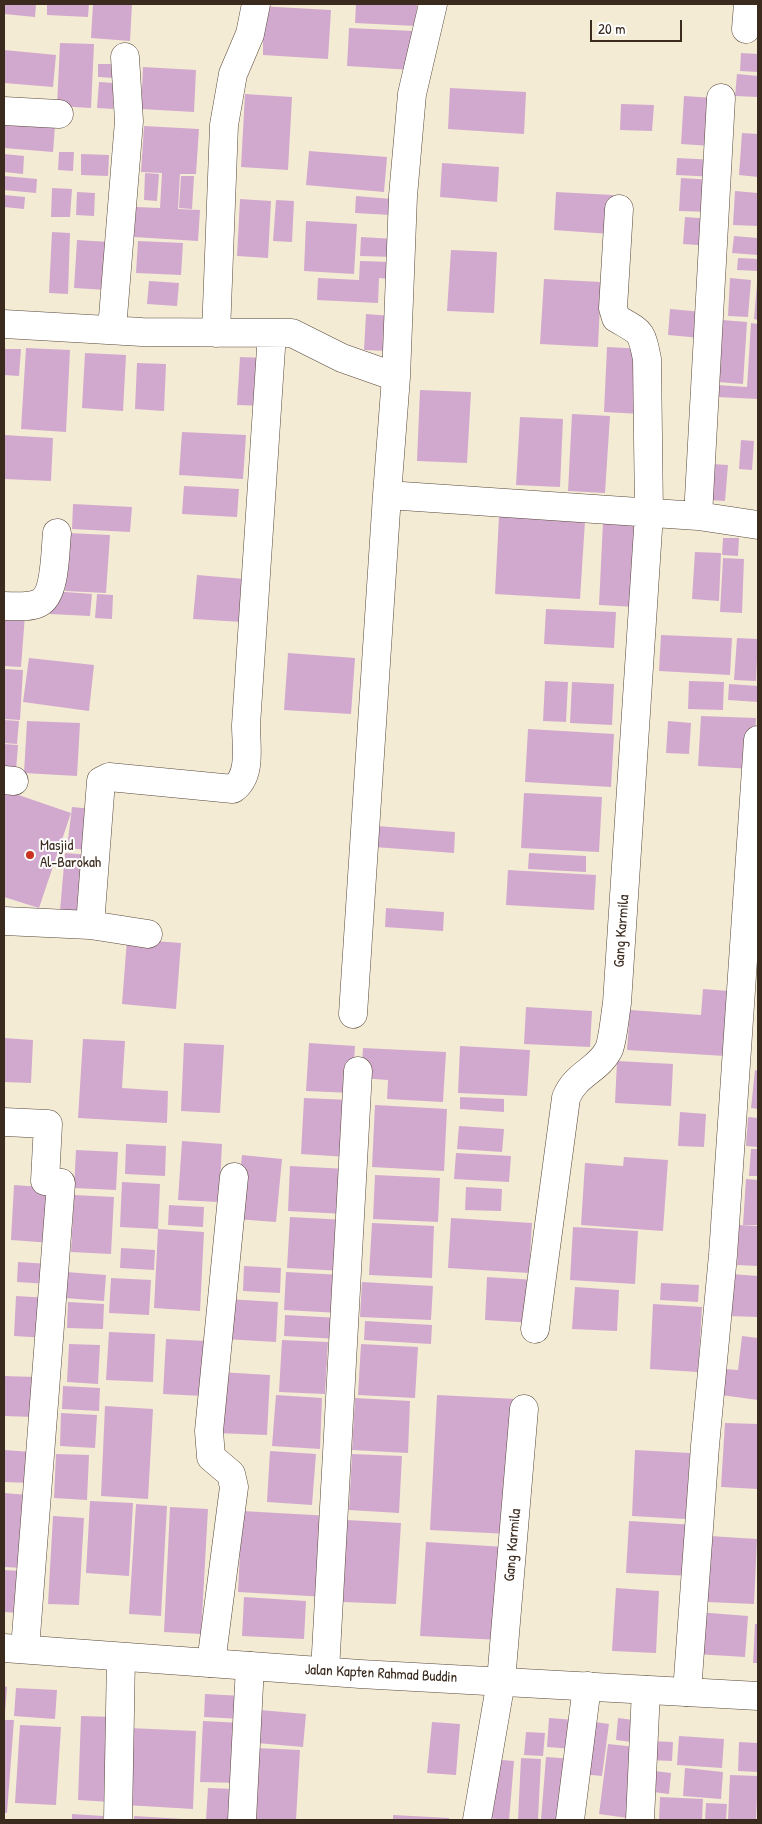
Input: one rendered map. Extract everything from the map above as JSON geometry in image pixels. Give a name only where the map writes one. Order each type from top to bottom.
[{"type":"street","points":[[216,332],[224,125],[233,74],[250,34],[256,4]]},
{"type":"street","points":[[353,1014],[396,377],[403,196],[412,94],[433,4]]},
{"type":"street","points":[[112,329],[129,121],[125,57]]},
{"type":"street","points":[[698,516],[721,98]]},
{"type":"street","points":[[4,111],[59,114]]},
{"type":"street","name":"Gang Karmila","points":[[536,1329],[566,1098],[574,1083],[600,1061],[609,1049],[617,1003],[649,514],[648,359],[639,332],[616,318],[613,308],[619,209]]},
{"type":"street","points":[[4,324],[142,332],[292,334],[342,358],[396,377]]},
{"type":"street","points":[[90,925],[101,781],[109,776],[233,789],[241,784],[245,773],[246,725],[272,333]]},
{"type":"street","points":[[388,496],[698,516],[758,525]]},
{"type":"street","points":[[4,606],[34,605],[40,603],[49,594],[57,533]]},
{"type":"street","points":[[686,1692],[704,1446],[724,1245],[758,740]]},
{"type":"street","points":[[4,921],[90,925],[148,934]]},
{"type":"street","points":[[325,1671],[358,1071]]},
{"type":"street","points":[[4,1122],[48,1124],[45,1181],[61,1183],[14,1649]]},
{"type":"street","points":[[211,1663],[234,1487],[231,1474],[211,1457],[210,1431],[234,1177]]},
{"type":"street","name":"Gang Karmila","points":[[477,1820],[501,1682],[524,1409]]},
{"type":"street","name":"Jalan Kapten Rahmad Buddin","points":[[14,1649],[360,1674],[758,1696]]},
{"type":"street","points":[[118,1820],[121,1657]]},
{"type":"street","points":[[242,1820],[250,1666]]},
{"type":"street","points":[[570,1820],[587,1686]]},
{"type":"street","points":[[640,1820],[646,1690]]},
{"type":"building","points":[[4,4],[36,4],[35,17],[4,14]]},
{"type":"building","points":[[47,4],[89,4],[88,17],[47,15]]},
{"type":"building","points":[[93,4],[132,4],[130,41],[91,38]]},
{"type":"building","points":[[356,4],[417,4],[416,26],[355,23]]},
{"type":"building","points":[[258,6],[331,10],[328,59],[263,55],[263,38],[256,37]]},
{"type":"building","points":[[349,28],[414,31],[412,70],[347,66]]},
{"type":"building","points":[[60,43],[94,44],[91,108],[57,106]]},
{"type":"building","points":[[4,50],[56,55],[53,87],[4,83]]},
{"type":"building","points":[[741,53],[758,54],[758,72],[740,71]]},
{"type":"building","points":[[98,64],[116,64],[115,78],[98,77]]},
{"type":"building","points":[[143,67],[196,70],[194,112],[141,109]]},
{"type":"building","points":[[737,74],[758,76],[758,97],[735,96]]},
{"type":"building","points":[[99,82],[114,83],[113,109],[97,108]]},
{"type":"building","points":[[450,88],[526,92],[524,134],[448,129]]},
{"type":"building","points":[[245,94],[292,97],[288,170],[241,167]]},
{"type":"building","points":[[684,96],[714,98],[712,146],[681,144]]},
{"type":"building","points":[[621,104],[654,105],[652,131],[620,130]]},
{"type":"building","points":[[4,122],[55,126],[53,152],[4,148]]},
{"type":"building","points":[[144,126],[199,129],[196,174],[180,174],[178,209],[200,210],[198,241],[134,237],[136,207],[160,208],[162,173],[141,172]]},
{"type":"building","points":[[742,133],[758,134],[758,177],[739,175]]},
{"type":"building","points":[[309,151],[387,157],[384,192],[306,185]]},
{"type":"building","points":[[59,152],[74,152],[73,171],[58,170]]},
{"type":"building","points":[[4,154],[24,156],[23,174],[4,172]]},
{"type":"building","points":[[81,154],[109,155],[108,176],[81,175]]},
{"type":"building","points":[[677,158],[716,160],[716,177],[676,175]]},
{"type":"building","points":[[442,163],[499,167],[497,202],[440,197]]},
{"type":"building","points":[[145,173],[159,174],[157,201],[144,200]]},
{"type":"building","points":[[4,176],[37,179],[36,193],[4,190]]},
{"type":"building","points":[[181,176],[194,176],[192,209],[179,208]]},
{"type":"building","points":[[681,178],[714,180],[713,212],[679,211]]},
{"type":"building","points":[[52,188],[72,189],[70,217],[51,217]]},
{"type":"building","points":[[735,191],[758,193],[758,226],[733,225]]},
{"type":"building","points":[[77,192],[95,193],[94,216],[76,215]]},
{"type":"building","points":[[556,192],[613,195],[610,234],[554,230]]},
{"type":"building","points":[[4,195],[25,197],[24,209],[4,207]]},
{"type":"building","points":[[356,196],[392,199],[391,215],[355,213]]},
{"type":"building","points":[[240,199],[271,201],[268,258],[237,256]]},
{"type":"building","points":[[276,200],[294,201],[292,242],[273,241]]},
{"type":"building","points":[[685,217],[713,219],[712,246],[683,244]]},
{"type":"building","points":[[306,221],[357,224],[354,274],[304,271]]},
{"type":"building","points":[[52,232],[70,233],[68,294],[49,293]]},
{"type":"building","points":[[734,236],[758,238],[758,255],[732,253]]},
{"type":"building","points":[[361,237],[395,239],[394,257],[360,256]]},
{"type":"building","points":[[77,240],[110,242],[107,290],[74,288]]},
{"type":"building","points":[[138,241],[183,243],[181,275],[136,273]]},
{"type":"building","points":[[451,250],[497,252],[494,313],[447,311]]},
{"type":"building","points":[[738,258],[758,259],[758,271],[737,270]]},
{"type":"building","points":[[360,261],[391,262],[390,279],[379,278],[378,303],[317,300],[318,278],[359,280]]},
{"type":"building","points":[[730,278],[751,280],[748,317],[728,316]]},
{"type":"building","points":[[544,279],[601,282],[598,347],[540,344]]},
{"type":"building","points":[[149,281],[179,283],[177,306],[147,304]]},
{"type":"building","points":[[758,283],[758,320],[754,319]]},
{"type":"building","points":[[670,309],[703,312],[701,338],[668,335]]},
{"type":"building","points":[[366,314],[392,316],[390,351],[364,350]]},
{"type":"building","points":[[722,320],[747,322],[743,384],[718,382]]},
{"type":"building","points":[[751,323],[758,324],[758,399],[716,397],[717,385],[747,387]]},
{"type":"building","points":[[607,347],[645,349],[641,414],[604,412]]},
{"type":"building","points":[[26,348],[70,350],[66,432],[21,429]]},
{"type":"building","points":[[4,349],[21,349],[19,376],[4,375]]},
{"type":"building","points":[[85,353],[126,355],[123,411],[82,408]]},
{"type":"building","points":[[240,357],[268,358],[266,406],[237,405]]},
{"type":"building","points":[[137,363],[166,364],[164,411],[135,409]]},
{"type":"building","points":[[420,390],[471,392],[467,463],[417,461]]},
{"type":"building","points":[[572,414],[610,416],[605,493],[568,491]]},
{"type":"building","points":[[520,417],[563,419],[560,487],[516,485]]},
{"type":"building","points":[[182,432],[246,435],[243,479],[179,475]]},
{"type":"building","points":[[4,435],[53,438],[51,481],[4,479]]},
{"type":"building","points":[[741,440],[754,441],[752,470],[739,469]]},
{"type":"building","points":[[711,464],[728,465],[725,501],[709,500]]},
{"type":"building","points":[[184,486],[239,489],[237,517],[182,514]]},
{"type":"building","points":[[73,504],[132,507],[130,532],[72,529]]},
{"type":"building","points":[[499,516],[585,521],[580,599],[495,594]]},
{"type":"building","points":[[603,522],[641,524],[636,607],[599,605]]},
{"type":"building","points":[[68,533],[110,535],[106,593],[65,591]]},
{"type":"building","points":[[723,538],[739,538],[738,556],[722,555]]},
{"type":"building","points":[[695,552],[721,553],[719,601],[692,599]]},
{"type":"building","points":[[723,558],[744,559],[742,613],[720,612]]},
{"type":"building","points":[[197,575],[245,579],[242,622],[193,619]]},
{"type":"building","points":[[52,591],[92,594],[90,616],[50,614]]},
{"type":"building","points":[[97,594],[113,595],[112,619],[95,618]]},
{"type":"building","points":[[546,609],[616,612],[614,648],[544,644]]},
{"type":"building","points":[[4,614],[25,615],[21,667],[4,666]]},
{"type":"building","points":[[661,635],[732,638],[730,675],[659,671]]},
{"type":"building","points":[[737,638],[758,639],[756,681],[734,680]]},
{"type":"building","points":[[288,653],[355,658],[351,714],[284,710]]},
{"type":"building","points":[[29,658],[94,665],[89,711],[23,702]]},
{"type":"building","points":[[4,669],[23,670],[20,720],[4,719]]},
{"type":"building","points":[[545,681],[568,682],[566,722],[543,721]]},
{"type":"building","points":[[689,681],[724,682],[723,710],[688,709]]},
{"type":"building","points":[[572,682],[614,684],[612,725],[570,723]]},
{"type":"building","points":[[729,684],[758,686],[758,702],[728,700]]},
{"type":"building","points":[[701,716],[756,718],[753,769],[698,766]]},
{"type":"building","points":[[4,720],[19,721],[17,744],[4,743]]},
{"type":"building","points":[[27,721],[80,723],[77,776],[24,773]]},
{"type":"building","points":[[668,721],[691,723],[689,754],[666,753]]},
{"type":"building","points":[[528,729],[614,734],[611,787],[525,782]]},
{"type":"building","points":[[4,744],[18,745],[16,771],[4,770]]},
{"type":"building","name":"Masjid Al-Barokah","points":[[4,790],[71,813],[39,908],[4,897]]},
{"type":"building","points":[[524,793],[602,797],[599,852],[521,848]]},
{"type":"building","points":[[72,807],[93,809],[88,850],[67,848]]},
{"type":"building","points":[[377,826],[455,832],[454,853],[375,847]]},
{"type":"building","points":[[65,853],[89,855],[84,913],[60,911]]},
{"type":"building","points":[[529,853],[586,856],[586,872],[528,869]]},
{"type":"building","points":[[508,870],[596,875],[594,910],[506,905]]},
{"type":"building","points":[[386,908],[444,912],[443,931],[385,927]]},
{"type":"building","points":[[127,939],[181,943],[176,1009],[122,1004]]},
{"type":"building","points":[[703,989],[729,991],[725,1056],[627,1050],[630,1010],[701,1015]]},
{"type":"building","points":[[526,1007],[592,1011],[590,1047],[524,1044]]},
{"type":"building","points":[[4,1038],[33,1040],[31,1083],[4,1082]]},
{"type":"building","points":[[83,1039],[125,1041],[122,1088],[168,1091],[167,1123],[78,1118]]},
{"type":"building","points":[[184,1043],[224,1045],[220,1113],[181,1111]]},
{"type":"building","points":[[309,1043],[355,1046],[352,1093],[306,1091]]},
{"type":"building","points":[[460,1046],[530,1050],[527,1096],[458,1093]]},
{"type":"building","points":[[363,1048],[446,1052],[443,1102],[387,1099],[388,1080],[361,1078]]},
{"type":"building","points":[[617,1061],[673,1064],[671,1106],[615,1103]]},
{"type":"building","points":[[755,1070],[758,1071],[758,1109],[751,1108]]},
{"type":"building","points":[[460,1097],[504,1099],[504,1112],[460,1109]]},
{"type":"building","points":[[304,1098],[350,1100],[347,1157],[301,1154]]},
{"type":"building","points":[[375,1105],[447,1109],[444,1171],[372,1167]]},
{"type":"building","points":[[680,1112],[706,1114],[704,1147],[678,1146]]},
{"type":"building","points":[[748,1117],[758,1118],[758,1147],[746,1146]]},
{"type":"building","points":[[459,1126],[504,1129],[502,1152],[457,1149]]},
{"type":"building","points":[[182,1141],[222,1144],[219,1202],[178,1200]]},
{"type":"building","points":[[126,1144],[166,1146],[165,1176],[125,1174]]},
{"type":"building","points":[[751,1149],[758,1149],[758,1176],[749,1176]]},
{"type":"building","points":[[76,1150],[118,1152],[116,1190],[74,1188]]},
{"type":"building","points":[[456,1153],[511,1156],[509,1182],[454,1179]]},
{"type":"building","points":[[242,1155],[282,1159],[276,1222],[236,1219]]},
{"type":"building","points":[[624,1157],[668,1160],[663,1231],[581,1225],[585,1163],[623,1166]]},
{"type":"building","points":[[290,1166],[347,1169],[345,1214],[288,1211]]},
{"type":"building","points":[[375,1175],[440,1178],[438,1222],[373,1219]]},
{"type":"building","points":[[746,1179],[758,1180],[758,1225],[743,1225]]},
{"type":"building","points":[[122,1182],[160,1184],[158,1229],[120,1227]]},
{"type":"building","points":[[14,1185],[55,1188],[52,1243],[11,1240]]},
{"type":"building","points":[[466,1187],[502,1189],[501,1211],[465,1210]]},
{"type":"building","points":[[74,1195],[114,1197],[111,1254],[71,1252]]},
{"type":"building","points":[[169,1205],[204,1207],[203,1227],[168,1225]]},
{"type":"building","points":[[290,1217],[346,1220],[344,1271],[287,1268]]},
{"type":"building","points":[[451,1218],[532,1223],[529,1273],[448,1268]]},
{"type":"building","points":[[372,1223],[434,1226],[432,1278],[369,1275]]},
{"type":"building","points":[[739,1225],[758,1226],[758,1266],[737,1265]]},
{"type":"building","points":[[573,1227],[638,1231],[635,1284],[570,1280]]},
{"type":"building","points":[[158,1229],[204,1232],[200,1311],[154,1308]]},
{"type":"building","points":[[121,1248],[155,1250],[154,1270],[120,1268]]},
{"type":"building","points":[[18,1262],[50,1264],[49,1284],[17,1282]]},
{"type":"building","points":[[244,1266],[281,1268],[280,1293],[243,1291]]},
{"type":"building","points":[[66,1272],[106,1275],[104,1301],[64,1298]]},
{"type":"building","points":[[286,1272],[342,1275],[340,1313],[284,1310]]},
{"type":"building","points":[[731,1274],[758,1276],[758,1317],[728,1316]]},
{"type":"building","points":[[487,1277],[536,1280],[534,1323],[485,1320]]},
{"type":"building","points":[[111,1278],[151,1280],[149,1315],[109,1313]]},
{"type":"building","points":[[362,1282],[433,1286],[431,1320],[360,1317]]},
{"type":"building","points":[[661,1283],[699,1285],[698,1302],[660,1300]]},
{"type":"building","points":[[575,1287],[619,1290],[617,1331],[572,1329]]},
{"type":"building","points":[[16,1296],[49,1298],[47,1338],[14,1336]]},
{"type":"building","points":[[227,1299],[278,1302],[276,1342],[225,1339]]},
{"type":"building","points":[[68,1302],[104,1304],[103,1329],[67,1328]]},
{"type":"building","points":[[653,1304],[702,1307],[698,1372],[650,1369]]},
{"type":"building","points":[[285,1315],[339,1318],[338,1339],[284,1336]]},
{"type":"building","points":[[365,1321],[432,1325],[431,1344],[364,1340]]},
{"type":"building","points":[[109,1332],[155,1334],[153,1382],[106,1380]]},
{"type":"building","points":[[742,1336],[758,1338],[758,1400],[721,1395],[724,1369],[738,1370]]},
{"type":"building","points":[[166,1339],[206,1341],[203,1396],[163,1394]]},
{"type":"building","points":[[282,1340],[328,1342],[325,1394],[279,1392]]},
{"type":"building","points":[[69,1344],[100,1345],[98,1384],[67,1382]]},
{"type":"building","points":[[361,1344],[418,1347],[415,1398],[358,1395]]},
{"type":"building","points":[[219,1372],[270,1375],[267,1435],[216,1433]]},
{"type":"building","points":[[4,1376],[36,1377],[34,1417],[4,1416]]},
{"type":"building","points":[[63,1386],[100,1388],[99,1411],[62,1409]]},
{"type":"building","points":[[276,1395],[322,1398],[320,1449],[272,1446]]},
{"type":"building","points":[[437,1395],[517,1399],[509,1534],[430,1530]]},
{"type":"building","points":[[355,1398],[410,1401],[408,1453],[352,1450]]},
{"type":"building","points":[[105,1406],[153,1409],[148,1499],[101,1496]]},
{"type":"building","points":[[61,1413],[97,1415],[95,1448],[60,1446]]},
{"type":"building","points":[[725,1423],[758,1424],[758,1489],[721,1487]]},
{"type":"building","points":[[4,1450],[32,1452],[30,1483],[4,1482]]},
{"type":"building","points":[[635,1450],[690,1453],[686,1519],[632,1516]]},
{"type":"building","points":[[270,1451],[316,1454],[312,1505],[267,1502]]},
{"type":"building","points":[[56,1454],[89,1455],[87,1500],[54,1498]]},
{"type":"building","points":[[352,1454],[402,1456],[399,1513],[349,1510]]},
{"type":"building","points":[[4,1493],[28,1495],[23,1568],[4,1567]]},
{"type":"building","points":[[90,1501],[133,1503],[129,1576],[86,1573]]},
{"type":"building","points":[[136,1504],[167,1506],[161,1616],[129,1614]]},
{"type":"building","points":[[170,1507],[208,1509],[201,1634],[164,1632]]},
{"type":"building","points":[[242,1511],[331,1516],[327,1597],[238,1592]]},
{"type":"building","points":[[53,1516],[84,1518],[79,1605],[48,1604]]},
{"type":"building","points":[[347,1520],[401,1523],[396,1604],[343,1602]]},
{"type":"building","points":[[629,1521],[695,1525],[692,1576],[626,1573]]},
{"type":"building","points":[[710,1536],[757,1539],[754,1604],[707,1602]]},
{"type":"building","points":[[426,1542],[505,1547],[500,1640],[420,1636]]},
{"type":"building","points":[[4,1570],[21,1571],[19,1613],[4,1612]]},
{"type":"building","points":[[616,1588],[659,1591],[656,1653],[612,1651]]},
{"type":"building","points":[[244,1597],[306,1601],[304,1639],[242,1636]]},
{"type":"building","points":[[697,1612],[748,1616],[745,1657],[695,1654]]},
{"type":"building","points":[[755,1624],[758,1624],[758,1663],[753,1663]]},
{"type":"building","points":[[4,1686],[7,1687],[5,1713],[4,1713]]},
{"type":"building","points":[[16,1688],[57,1690],[55,1719],[14,1716]]},
{"type":"building","points":[[205,1694],[243,1696],[242,1719],[204,1717]]},
{"type":"building","points":[[260,1710],[306,1714],[303,1747],[257,1743]]},
{"type":"building","points":[[81,1716],[114,1717],[110,1802],[78,1800]]},
{"type":"building","points":[[549,1718],[576,1720],[574,1749],[547,1747]]},
{"type":"building","points":[[618,1718],[641,1721],[639,1743],[616,1740]]},
{"type":"building","points":[[4,1720],[14,1720],[7,1813],[4,1813]]},
{"type":"building","points":[[203,1721],[242,1723],[239,1783],[200,1782]]},
{"type":"building","points":[[588,1721],[609,1724],[602,1776],[581,1774]]},
{"type":"building","points":[[432,1722],[460,1724],[456,1775],[427,1773]]},
{"type":"building","points":[[20,1725],[61,1727],[56,1805],[15,1803]]},
{"type":"building","points":[[129,1728],[196,1731],[193,1809],[125,1805]]},
{"type":"building","points":[[526,1732],[545,1733],[543,1756],[524,1755]]},
{"type":"building","points":[[679,1736],[724,1739],[722,1768],[677,1765]]},
{"type":"building","points":[[650,1741],[673,1742],[672,1761],[649,1760]]},
{"type":"building","points":[[739,1742],[758,1743],[758,1772],[738,1771]]},
{"type":"building","points":[[608,1744],[636,1747],[628,1818],[599,1814]]},
{"type":"building","points":[[256,1748],[300,1750],[296,1820],[252,1820]]},
{"type":"building","points":[[546,1757],[574,1759],[569,1820],[541,1820]]},
{"type":"building","points":[[521,1758],[541,1759],[538,1820],[518,1820]]},
{"type":"building","points":[[491,1759],[514,1761],[509,1820],[486,1818]]},
{"type":"building","points":[[685,1768],[723,1772],[721,1799],[683,1796]]},
{"type":"building","points":[[646,1770],[671,1773],[669,1794],[645,1791]]},
{"type":"building","points":[[730,1775],[758,1776],[756,1820],[728,1820]]},
{"type":"building","points":[[208,1788],[236,1789],[235,1820],[206,1820]]},
{"type":"building","points":[[660,1797],[703,1799],[702,1820],[659,1820]]},
{"type":"building","points":[[706,1803],[727,1804],[726,1820],[705,1820]]},
{"type":"building","points":[[72,1814],[103,1816],[103,1820],[72,1820]]},
{"type":"building","points":[[393,1815],[449,1818],[449,1820],[393,1820]]},
{"type":"building","points":[[134,1816],[184,1819],[184,1820],[134,1820]]},
{"type":"place","name":"Masjid Al-Barokah","points":[[30,855]]}]
